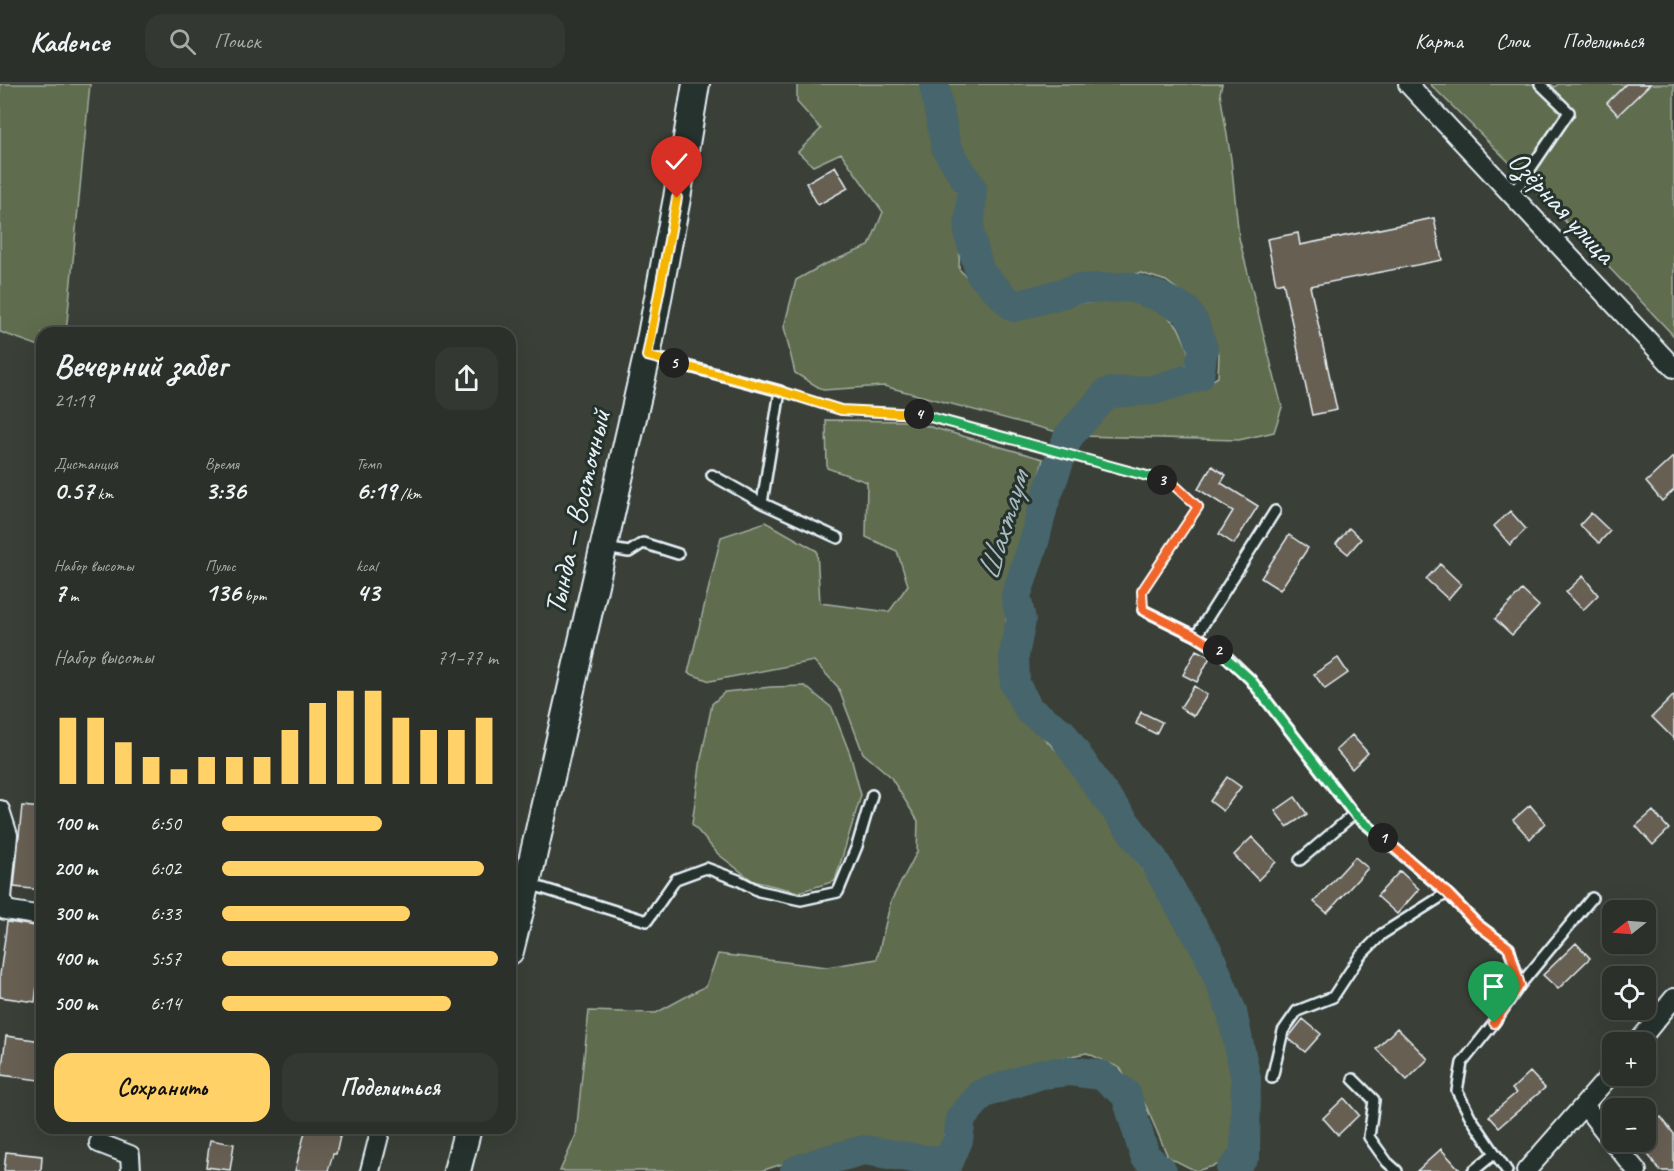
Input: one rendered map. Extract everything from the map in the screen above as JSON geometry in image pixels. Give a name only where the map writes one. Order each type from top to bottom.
[{"type":"street","name":"Тында — Восточный","points":[[516,927],[647,356],[696,84]]},
{"type":"street","name":"Озёрная улица","points":[[1408,84],[1674,368]]},
{"type":"street","points":[[0,810],[8,835],[2,919],[36,916]]},
{"type":"street","points":[[1646,1032],[1674,998]]},
{"type":"street","points":[[1526,1171],[1602,1084]]},
{"type":"street","points":[[1584,1105],[1602,1127]]},
{"type":"street","points":[[370,1171],[379,1134]]},
{"type":"street","points":[[457,1171],[466,1134]]},
{"type":"street","points":[[99,1143],[130,1155],[131,1171]]},
{"type":"street","points":[[1622,1152],[1637,1171]]},
{"type":"lane","points":[[1510,193],[1520,184],[1569,112],[1540,84]]},
{"type":"lane","points":[[647,356],[780,391],[762,503]]},
{"type":"lane","points":[[712,475],[762,503],[838,538]]},
{"type":"lane","points":[[1196,636],[1275,511]]},
{"type":"lane","points":[[603,548],[629,552],[642,543],[678,554]]},
{"type":"lane","points":[[1143,610],[1196,636],[1222,652],[1250,679],[1354,814],[1447,893],[1477,924],[1509,948],[1520,985]]},
{"type":"lane","points":[[527,883],[647,921],[676,879],[706,868],[759,891],[801,900],[838,892],[857,846],[872,795]]},
{"type":"lane","points":[[1300,860],[1354,814]]},
{"type":"lane","points":[[1272,1078],[1283,1031],[1298,1011],[1333,997],[1360,956],[1382,933],[1447,893]]},
{"type":"lane","points":[[1507,1171],[1471,1118],[1457,1091],[1462,1063],[1494,1023],[1520,985],[1592,898]]},
{"type":"lane","points":[[1353,1079],[1374,1100],[1369,1137],[1387,1162],[1397,1171]]},
{"type":"lane","points":[[1473,1171],[1495,1153]]},
{"type":"path","points":[[780,391],[841,410],[915,413],[1172,483],[1198,507],[1142,591],[1143,610]]},
{"type":"green space","points":[[0,84],[90,84],[67,327],[36,327],[36,345],[0,332]]},
{"type":"green space","points":[[797,84],[928,84],[927,104],[937,149],[952,177],[961,202],[959,269],[990,301],[1009,312],[1055,305],[1130,300],[1158,307],[1178,327],[1187,347],[1189,362],[1175,374],[1156,383],[1100,388],[1057,432],[884,386],[823,390],[795,373],[784,327],[796,280],[823,265],[869,246],[883,212],[841,153],[813,166],[798,152],[821,129],[797,102]]},
{"type":"green space","points":[[943,84],[1222,84],[1220,93],[1231,159],[1239,238],[1282,407],[1274,432],[1239,440],[1080,436],[1118,400],[1165,397],[1198,389],[1218,377],[1219,354],[1198,305],[1166,281],[1141,273],[1111,276],[1057,287],[1027,296],[1004,287],[985,263],[975,236],[981,214],[978,188],[952,143],[944,104]]},
{"type":"green space","points":[[1430,84],[1551,84],[1555,87],[1558,84],[1674,84],[1674,336],[1510,163]]},
{"type":"green space","points":[[826,420],[910,421],[1043,459],[1029,519],[1014,561],[1005,598],[1009,689],[1024,718],[1067,761],[1110,820],[1172,914],[1216,995],[1235,1078],[1237,1140],[1228,1162],[1196,1171],[1168,1157],[1146,1106],[1120,1068],[1087,1053],[1043,1061],[981,1084],[949,1118],[941,1148],[852,1141],[761,1171],[560,1171],[576,1135],[589,1011],[656,1013],[706,986],[718,954],[827,967],[877,959],[891,901],[917,852],[918,821],[890,776],[863,753],[838,687],[814,661],[710,681],[688,673],[721,537],[766,522],[817,551],[820,603],[889,612],[908,585],[897,551],[866,537],[867,482],[827,468]]},
{"type":"green space","points":[[805,686],[832,708],[850,754],[861,795],[835,881],[799,892],[753,881],[718,854],[692,824],[701,759],[712,704],[725,692]]},
{"type":"building","points":[[1626,84],[1650,84],[1618,115],[1607,103]]},
{"type":"building","points":[[835,166],[848,188],[818,205],[806,183]]},
{"type":"building","points":[[1434,218],[1442,260],[1310,286],[1337,410],[1312,415],[1283,282],[1276,284],[1267,239],[1298,233],[1300,245]]},
{"type":"building","points":[[1674,456],[1674,490],[1662,501],[1646,482]]},
{"type":"building","points":[[1212,466],[1226,475],[1221,483],[1258,506],[1234,544],[1219,534],[1233,511],[1198,489]]},
{"type":"building","points":[[1510,511],[1526,529],[1510,545],[1494,526]]},
{"type":"building","points":[[1591,513],[1610,531],[1599,543],[1580,525]]},
{"type":"building","points":[[1349,528],[1361,539],[1348,554],[1336,544]]},
{"type":"building","points":[[1289,535],[1308,548],[1280,590],[1261,578]]},
{"type":"building","points":[[1440,564],[1461,584],[1448,599],[1426,579]]},
{"type":"building","points":[[1583,576],[1598,595],[1583,610],[1566,592]]},
{"type":"building","points":[[1522,590],[1539,606],[1512,635],[1495,619]]},
{"type":"building","points":[[1196,650],[1210,657],[1197,682],[1183,675]]},
{"type":"building","points":[[1338,658],[1348,673],[1325,689],[1314,674]]},
{"type":"building","points":[[1194,686],[1207,695],[1194,716],[1180,708]]},
{"type":"building","points":[[1674,695],[1674,739],[1652,717]]},
{"type":"building","points":[[1141,712],[1162,722],[1156,734],[1136,724]]},
{"type":"building","points":[[1352,735],[1368,753],[1352,769],[1336,750]]},
{"type":"building","points":[[1227,777],[1241,787],[1223,811],[1210,801]]},
{"type":"building","points":[[1295,797],[1307,814],[1287,827],[1275,811]]},
{"type":"building","points":[[1530,805],[1545,823],[1530,839],[1513,820]]},
{"type":"building","points":[[22,806],[36,807],[36,889],[14,887]]},
{"type":"building","points":[[1653,811],[1669,829],[1653,845],[1636,826]]},
{"type":"building","points":[[1252,837],[1276,862],[1258,880],[1234,855]]},
{"type":"building","points":[[1355,857],[1368,868],[1327,913],[1314,902]]},
{"type":"building","points":[[1400,871],[1419,889],[1397,914],[1377,896]]},
{"type":"building","points":[[7,922],[36,926],[35,1002],[0,997],[0,975]]},
{"type":"building","points":[[1576,943],[1590,958],[1558,989],[1543,975]]},
{"type":"building","points":[[1303,1019],[1321,1034],[1305,1052],[1288,1038]]},
{"type":"building","points":[[1397,1028],[1428,1059],[1407,1080],[1376,1049]]},
{"type":"building","points":[[6,1036],[36,1040],[36,1080],[1,1075]]},
{"type":"building","points":[[1530,1072],[1545,1088],[1499,1127],[1489,1116],[1516,1093],[1512,1089]]},
{"type":"building","points":[[1344,1098],[1359,1115],[1338,1135],[1323,1118]]},
{"type":"building","points":[[1661,1117],[1674,1134],[1674,1171],[1660,1171],[1646,1152],[1656,1152],[1656,1121]]},
{"type":"building","points":[[304,1134],[341,1134],[336,1154],[333,1154],[328,1171],[295,1171]]},
{"type":"building","points":[[210,1140],[234,1144],[230,1170],[206,1167]]},
{"type":"building","points":[[1441,1149],[1461,1171],[1417,1171]]},
{"type":"building","points":[[6,1152],[42,1156],[41,1171],[4,1171]]},
{"type":"waterway","name":"Шахтаум","points":[[934,84],[946,147],[972,189],[969,233],[980,273],[1014,307],[1077,289],[1130,287],[1158,296],[1186,310],[1194,323],[1203,349],[1199,376],[1153,390],[1107,393],[1068,437],[1043,506],[1016,596],[1021,620],[1014,655],[1015,684],[1029,710],[1062,733],[1100,789],[1153,859],[1208,952],[1232,1012],[1246,1079],[1245,1154],[1231,1171]]},
{"type":"waterway","name":"Шахтаум","points":[[795,1171],[864,1150],[925,1160],[949,1161],[958,1140],[961,1118],[982,1094],[1041,1074],[1070,1071],[1101,1075],[1126,1094],[1145,1156],[1162,1171]]},
{"type":"route","points":[[677,198],[647,356],[780,391],[841,410],[915,413],[1074,456],[1172,483],[1198,507],[1142,591],[1143,610],[1196,636],[1222,652],[1250,679],[1354,814],[1447,893],[1477,924],[1509,948],[1520,985],[1494,1023]]}]
